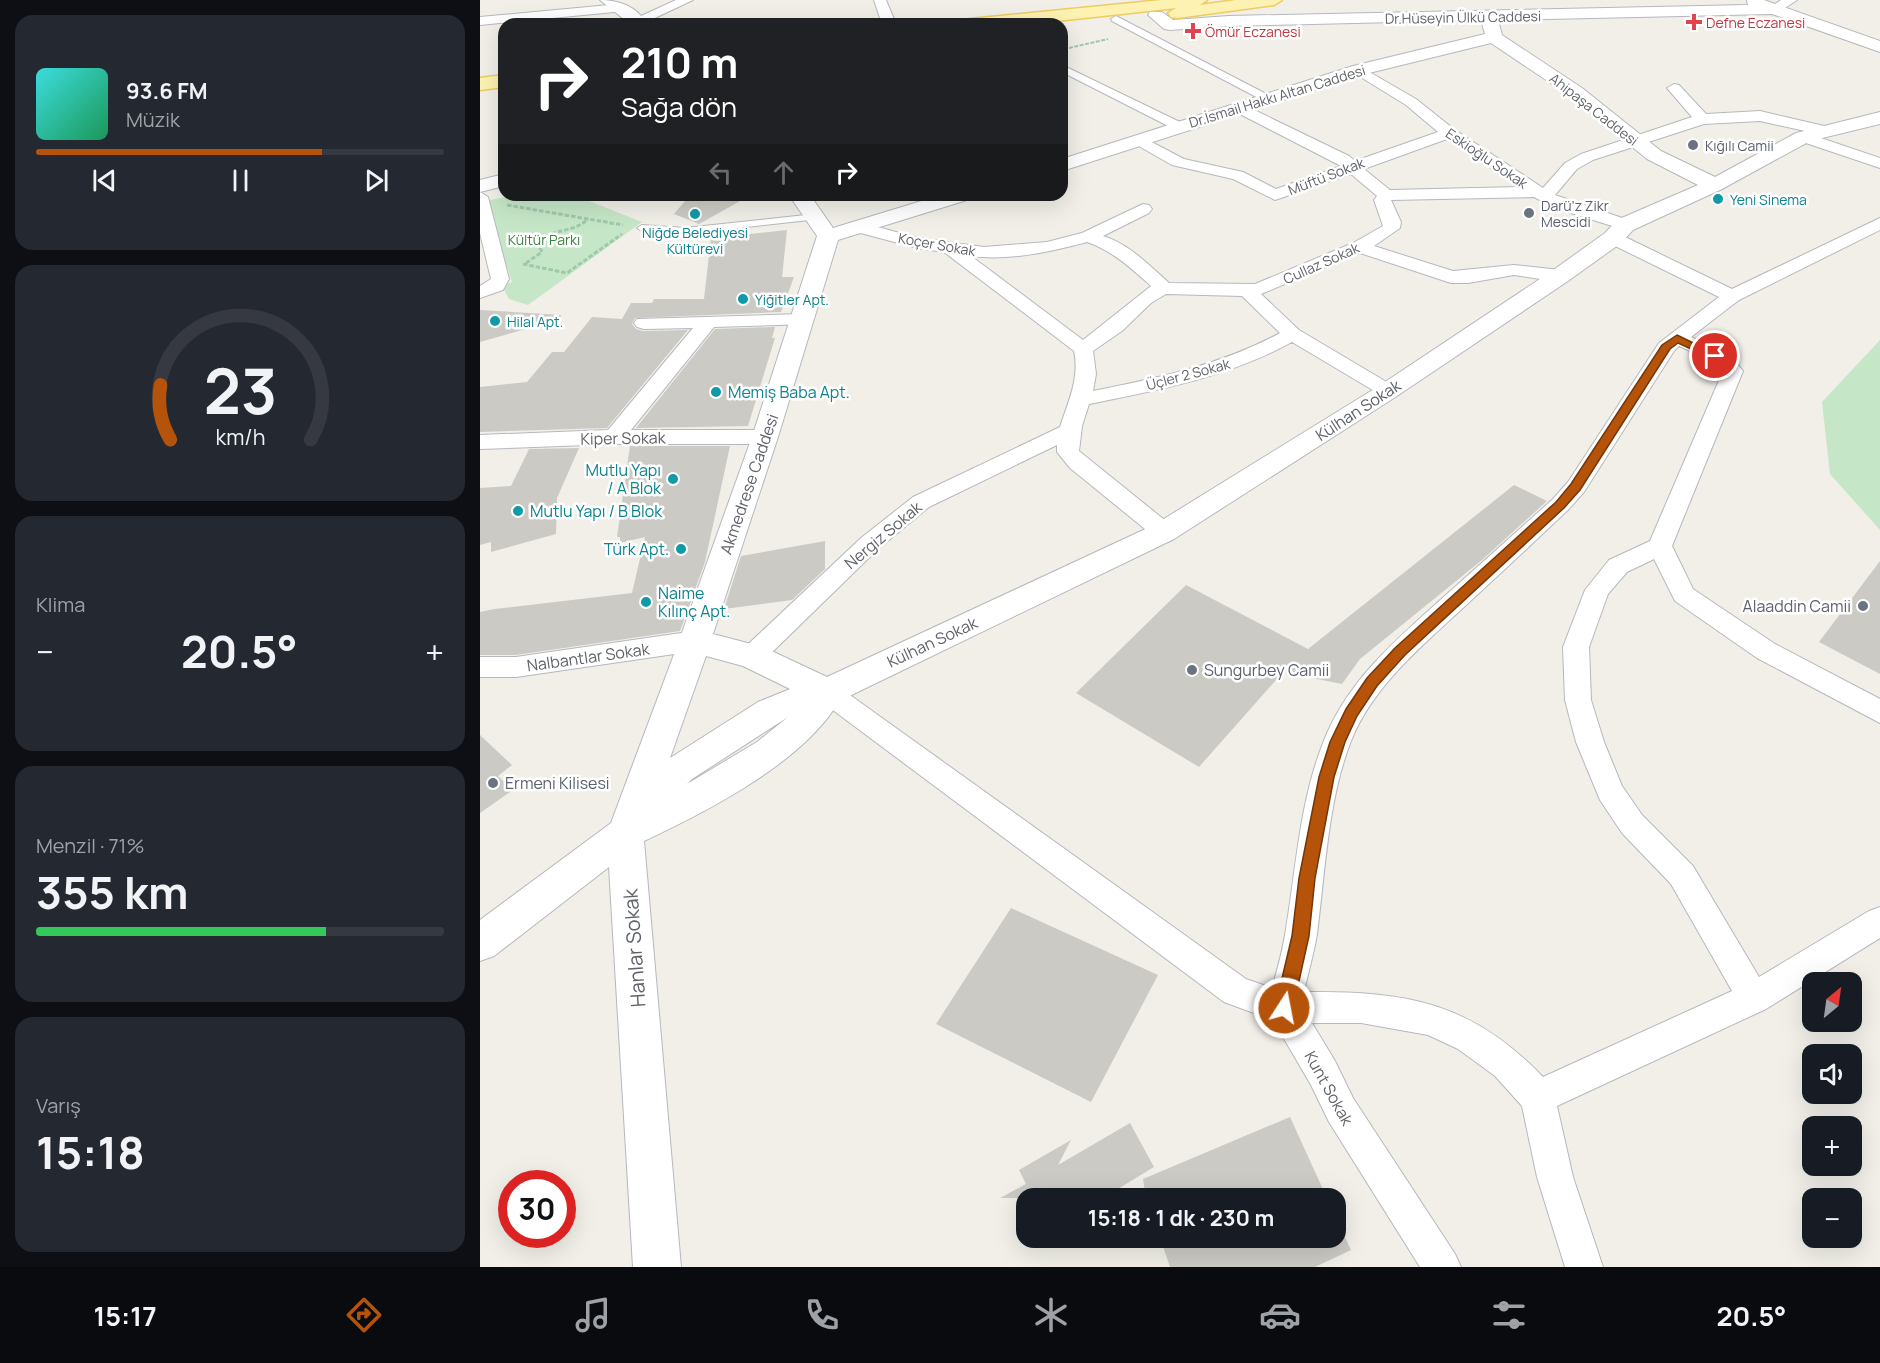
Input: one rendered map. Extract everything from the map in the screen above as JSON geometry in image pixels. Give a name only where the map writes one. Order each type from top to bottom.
[{"type":"main road","points":[[1033,18],[1199,0]]},
{"type":"main road","points":[[1068,23],[1118,10],[1156,15],[1274,0]]},
{"type":"main road","points":[[480,69],[498,68]]},
{"type":"main road","points":[[480,84],[498,82]]},
{"type":"street","points":[[646,18],[687,0]]},
{"type":"street","points":[[880,0],[886,18]]},
{"type":"street","points":[[1748,0],[1880,47]]},
{"type":"street","points":[[1774,9],[1791,0]]},
{"type":"street","points":[[504,18],[614,4],[632,18]]},
{"type":"street","name":"Dr.Hüseyin Ülkü Caddesi","points":[[1156,15],[1170,25],[1229,21],[1774,9]]},
{"type":"street","points":[[1118,10],[1268,99]]},
{"type":"street","points":[[1488,17],[1494,37]]},
{"type":"street","points":[[480,21],[498,19]]},
{"type":"street","name":"Dr.İsmail Hakkı Altan Caddesi","points":[[1068,163],[1359,70],[1494,37]]},
{"type":"street","name":"Ahipaşa Caddesi","points":[[1494,37],[1576,92],[1634,142],[1654,155],[1715,185]]},
{"type":"street","name":"Eskioğlu Sokak","points":[[1359,70],[1411,102],[1449,133],[1541,194],[1619,232],[1732,296]]},
{"type":"street","points":[[1068,71],[1180,127]]},
{"type":"street","points":[[1674,88],[1702,119]]},
{"type":"street","points":[[1239,108],[1331,152],[1352,166],[1386,195],[1541,194],[1571,166],[1587,157],[1702,119],[1760,116],[1816,134],[1880,163]]},
{"type":"street","name":"Külhan Sokak","points":[[827,692],[1164,532],[1388,391],[1560,276],[1619,232],[1816,134],[1878,121]]},
{"type":"street","name":"Müftü Sokak","points":[[1138,141],[1178,162],[1237,175],[1275,195],[1449,133]]},
{"type":"street","points":[[480,292],[496,286],[500,279],[481,196],[498,184]]},
{"type":"street","name":"Cullaz Sokak","points":[[1164,288],[1247,291],[1275,283],[1359,247],[1391,228],[1392,222],[1382,200],[1386,195]]},
{"type":"street","points":[[803,201],[822,226],[859,227],[944,201]]},
{"type":"street","name":"Koçer Sokak","points":[[859,227],[917,243],[951,249],[984,252],[1018,251],[1088,237],[1143,209]]},
{"type":"street","points":[[1284,1008],[1301,936],[1307,878],[1326,777],[1337,742],[1351,713],[1372,682],[1400,651],[1560,505],[1576,487],[1666,347],[1732,296],[1880,223]]},
{"type":"street","name":"Akmedrese Caddesi","points":[[695,642],[802,320],[822,226]]},
{"type":"street","points":[[1083,349],[1122,321],[1142,298],[1164,288],[1134,261],[1107,243],[1088,237]]},
{"type":"street","points":[[1359,247],[1451,278],[1514,270],[1560,276]]},
{"type":"street","points":[[951,249],[1083,349],[1088,360],[1069,431],[1068,452],[1078,463],[1164,532]]},
{"type":"street","points":[[1247,291],[1292,334],[1388,391]]},
{"type":"street","points":[[644,323],[802,320]]},
{"type":"street","points":[[614,437],[708,322]]},
{"type":"street","name":"Üçler 2 Sokak","points":[[1079,400],[1174,379],[1235,361],[1270,347],[1292,334]]},
{"type":"street","points":[[1677,338],[1729,364],[1732,371],[1660,546],[1618,566],[1597,590],[1576,647],[1578,700],[1590,742],[1610,792],[1632,824],[1682,875],[1754,998]]},
{"type":"street","name":"Nergiz Sokak","points":[[752,656],[868,544],[921,502],[1069,431]]},
{"type":"street","name":"Kiper Sokak","points":[[480,442],[614,437],[765,437]]},
{"type":"street","points":[[1660,546],[1683,595],[1766,651],[1880,712]]},
{"type":"street","points":[[695,642],[752,656],[827,692],[1236,991],[1284,1008],[1361,1007],[1431,1019],[1470,1036],[1507,1064],[1538,1097],[1555,1177],[1584,1267]]},
{"type":"street","name":"Nalbantlar Sokak","points":[[480,667],[516,667],[695,642]]},
{"type":"street","name":"Hanlar Sokak","points":[[657,1267],[625,833],[695,642]]},
{"type":"street","points":[[480,944],[625,833],[660,818],[709,791],[791,734],[812,716],[827,692]]},
{"type":"street","points":[[1538,1097],[1754,998],[1880,921]]},
{"type":"street","name":"Kunt Sokak","points":[[1284,1008],[1323,1073],[1341,1110],[1442,1267]]},
{"type":"lane","points":[[637,227],[685,231],[822,226]]},
{"type":"path","points":[[481,196],[496,204],[637,227]]},
{"type":"path","points":[[499,271],[525,264],[542,252],[538,244],[548,235],[564,229],[576,228],[588,219]]},
{"type":"path","points":[[525,264],[567,273],[637,227]]},
{"type":"green space","name":"Kültür Parkı","points":[[498,198],[498,201],[589,201],[642,222],[528,305],[509,299],[502,286],[512,282],[486,201]]},
{"type":"green space","points":[[1880,340],[1880,530],[1830,474],[1822,402]]},
{"type":"building","points":[[685,201],[740,201],[699,224],[674,214]]},
{"type":"building","points":[[787,230],[782,277],[794,277],[781,312],[635,318],[632,324],[636,329],[643,331],[688,330],[607,428],[480,432],[480,387],[527,382],[552,352],[564,352],[592,317],[622,319],[631,303],[652,303],[654,299],[704,299],[711,238]]},
{"type":"building","points":[[480,310],[561,315],[561,319],[480,342]]},
{"type":"building","name":"Memiş Baba Apt.","points":[[775,327],[772,338],[775,338],[748,426],[636,428],[715,329]]},
{"type":"building","points":[[630,446],[730,446],[705,562],[680,631],[516,655],[480,655],[480,612],[632,593],[645,537],[620,543],[620,537],[617,537]]},
{"type":"building","name":"Mutlu Yapı / B Blok","points":[[579,448],[557,498],[556,534],[491,552],[491,542],[480,545],[480,488],[511,486],[529,449]]},
{"type":"building","name":"Sungurbey Camii","points":[[1514,485],[1547,501],[1482,560],[1360,659],[1342,684],[1283,672],[1199,767],[1076,693],[1186,585],[1308,649]]},
{"type":"building","points":[[825,541],[825,569],[792,600],[724,609],[741,556]]},
{"type":"building","name":"Alaaddin Camii","points":[[1880,561],[1880,674],[1819,642]]},
{"type":"building","name":"Ermeni Kilisesi","points":[[480,735],[512,765],[498,776],[513,790],[480,813]]},
{"type":"building","points":[[1011,908],[1158,975],[1091,1102],[936,1024]]},
{"type":"building","points":[[1290,1117],[1322,1188],[1144,1188],[1143,1179]]},
{"type":"building","points":[[1130,1123],[1154,1167],[1119,1188],[1019,1188],[1026,1184],[1019,1170],[1071,1140],[1058,1165]]},
{"type":"building","points":[[1016,1189],[1016,1198],[1000,1198]]},
{"type":"building","points":[[1346,1239],[1351,1250],[1315,1267],[1170,1267],[1163,1248],[1346,1248]]},
{"type":"place","name":"Defne Eczanesi","points":[[1694,22]]},
{"type":"place","name":"Ömür Eczanesi","points":[[1193,31]]},
{"type":"place","name":"Kığılı Camii","points":[[1693,145]]},
{"type":"place","name":"Yeni Sinema","points":[[1718,199]]},
{"type":"place","name":"Darü’z Zikr Mescidi","points":[[1529,213]]},
{"type":"place","name":"Niğde Belediyesi Kültürevi","points":[[695,214]]},
{"type":"place","name":"Yiğitler Apt.","points":[[743,299]]},
{"type":"place","name":"Hilal Apt.","points":[[495,321]]},
{"type":"place","name":"Memiş Baba Apt.","points":[[716,392]]},
{"type":"place","name":"Mutlu Yapı / A Blok","points":[[673,479]]},
{"type":"place","name":"Mutlu Yapı / B Blok","points":[[518,511]]},
{"type":"place","name":"Türk Apt.","points":[[681,549]]},
{"type":"place","name":"Naime Kılınç Apt.","points":[[646,602]]},
{"type":"place","name":"Alaaddin Camii","points":[[1863,606]]},
{"type":"place","name":"Sungurbey Camii","points":[[1192,670]]},
{"type":"place","name":"Ermeni Kilisesi","points":[[493,783]]},
{"type":"route","points":[[1284,1008],[1291,970],[1301,936],[1307,878],[1326,777],[1337,742],[1351,713],[1372,682],[1400,651],[1560,505],[1576,487],[1666,347],[1677,338],[1715,356]]}]
